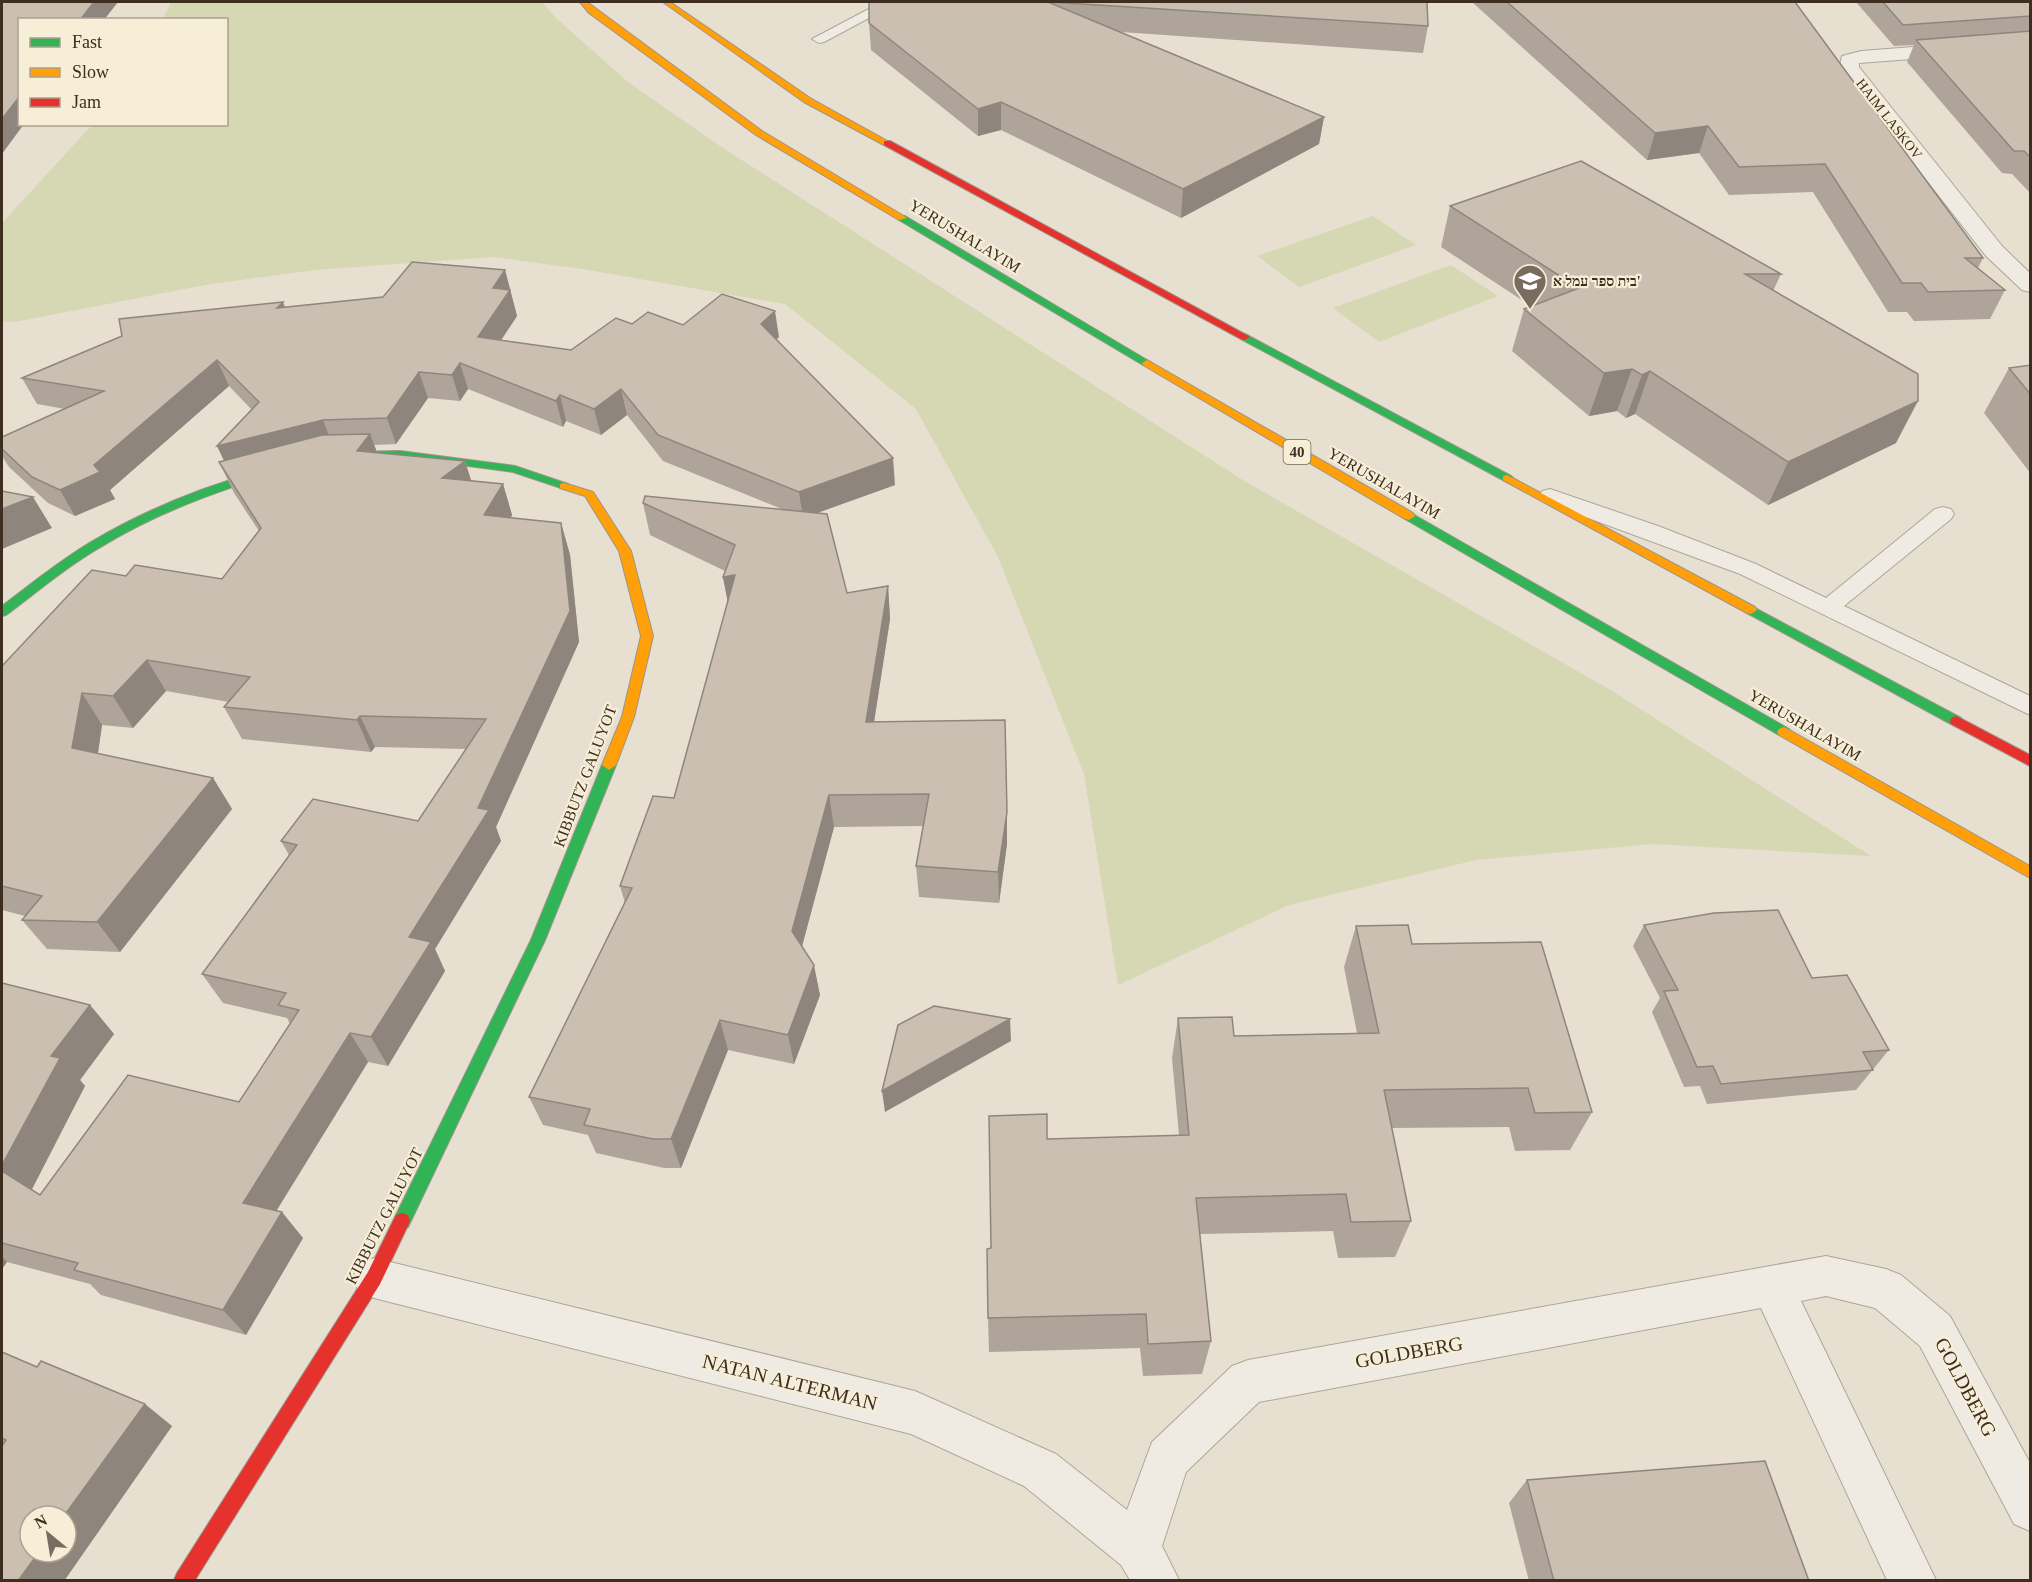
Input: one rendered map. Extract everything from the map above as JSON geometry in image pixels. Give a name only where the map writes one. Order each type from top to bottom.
[{"type":"main road","name":"YERUSHALAYIM","points":[[583,2],[592,11],[759,133],[1274,438],[2031,873]]},
{"type":"main road","points":[[666,2],[807,100],[2031,761]]},
{"type":"main road","name":"KIBBUTZ GALUYOT","points":[[184,1581],[374,1278],[538,940],[628,717],[647,636],[625,551],[589,494],[515,469],[400,454],[334,456]]},
{"type":"main road","points":[[2,612],[71,561],[105,540],[170,507],[220,486],[281,468]]},
{"type":"street","name":"HAIM LASKOV","points":[[2031,44],[1861,57],[1849,60],[1849,68],[1986,242],[2031,285]]},
{"type":"street","name":"GOLDBERG","points":[[1147,1564],[1168,1458],[1248,1382],[1826,1276],[1886,1290],[1935,1331],[2031,1508]]},
{"type":"street","name":"NATAN ALTERMAN","points":[[374,1278],[915,1413],[1040,1470],[1147,1564]]},
{"type":"street","points":[[1772,1286],[1912,1581]]},
{"type":"lane","points":[[819,39],[891,2]]},
{"type":"lane","points":[[1525,488],[1748,568],[2031,706]]},
{"type":"lane","points":[[1829,607],[1943,514]]},
{"type":"green space","points":[[171,2],[542,2],[556,18],[628,82],[726,150],[1246,482],[1609,689],[1871,856],[1653,844],[1476,860],[1289,905],[1118,985],[1084,774],[998,557],[916,409],[785,304],[582,269],[494,257],[315,270],[205,285],[15,322],[2,321],[2,223],[91,126],[228,126],[228,18],[163,18]]},
{"type":"green space","points":[[1373,216],[1416,245],[1299,287],[1257,256]]},
{"type":"green space","points":[[1451,265],[1498,296],[1379,342],[1333,308]]},
{"type":"building","points":[[2,2],[94,2],[82,18],[18,18],[18,99],[2,119]]},
{"type":"building","points":[[869,2],[1048,2],[1324,117],[1183,189],[1001,102],[978,109],[869,23]]},
{"type":"building","points":[[1050,2],[1427,2],[1428,26]]},
{"type":"building","points":[[1507,2],[1795,2],[1983,258],[1965,258],[2005,290],[1928,292],[1921,283],[1902,283],[1825,164],[1739,167],[1708,126],[1655,133]]},
{"type":"building","points":[[1883,2],[2031,2],[2031,16],[1903,25]]},
{"type":"building","points":[[2031,31],[2031,158],[2024,151],[2014,151],[1916,40]]},
{"type":"building","points":[[1581,161],[1781,274],[1745,274],[1918,374],[1918,401],[1788,462],[1650,371],[1642,375],[1632,369],[1604,373],[1524,309],[1579,288],[1450,206]]},
{"type":"building","points":[[412,262],[505,270],[493,288],[510,290],[478,337],[571,350],[616,318],[632,324],[648,312],[683,325],[722,294],[775,311],[761,324],[893,458],[799,492],[658,435],[621,389],[594,409],[560,395],[556,401],[460,363],[452,375],[419,372],[387,418],[323,420],[217,446],[259,402],[217,360],[94,465],[100,472],[60,490],[32,477],[2,449],[2,437],[104,391],[22,378],[122,336],[119,319],[283,302],[277,308],[383,297]]},
{"type":"building","points":[[2031,365],[2031,395],[2009,368]]},
{"type":"building","points":[[370,434],[357,451],[465,461],[442,478],[503,484],[484,515],[561,523],[570,611],[478,808],[489,810],[409,937],[431,942],[371,1037],[350,1033],[243,1203],[282,1212],[223,1310],[74,1270],[78,1263],[2,1243],[2,1171],[40,1195],[128,1075],[239,1102],[299,1010],[278,1005],[286,993],[202,974],[297,845],[281,841],[313,799],[418,821],[486,719],[360,716],[357,720],[224,707],[250,677],[147,660],[113,696],[82,693],[72,748],[213,778],[97,922],[22,920],[42,896],[2,886],[2,666],[92,570],[126,576],[135,565],[222,579],[261,528],[219,462],[322,435]]},
{"type":"building","points":[[2,491],[33,497],[2,509]]},
{"type":"building","points":[[645,496],[827,514],[847,593],[888,586],[866,722],[1005,720],[1007,812],[998,872],[916,866],[929,794],[829,795],[792,931],[814,965],[788,1035],[720,1020],[671,1139],[653,1139],[584,1125],[590,1109],[529,1097],[632,888],[620,886],[653,796],[674,798],[735,575],[723,577],[735,545],[643,503]]},
{"type":"building","points":[[1778,910],[1812,978],[1847,975],[1889,1050],[1863,1052],[1873,1070],[1721,1084],[1713,1066],[1697,1067],[1664,991],[1678,990],[1644,925],[1714,913]]},
{"type":"building","points":[[1408,925],[1412,944],[1541,942],[1592,1112],[1535,1113],[1528,1088],[1384,1090],[1411,1221],[1351,1222],[1346,1194],[1196,1198],[1211,1341],[1148,1344],[1146,1314],[988,1318],[987,1249],[991,1248],[989,1116],[1047,1114],[1047,1139],[1189,1135],[1178,1018],[1232,1017],[1234,1036],[1379,1033],[1356,926]]},
{"type":"building","points":[[2,983],[90,1005],[51,1056],[60,1058],[2,1165]]},
{"type":"building","points":[[934,1006],[1010,1019],[882,1091],[898,1025]]},
{"type":"building","points":[[2,1352],[37,1367],[41,1361],[145,1404],[73,1504],[18,1504],[18,1564],[30,1564],[18,1581],[2,1581],[2,1446],[6,1440],[2,1438]]},
{"type":"building","points":[[1765,1461],[1809,1581],[1554,1581],[1527,1480]]},
{"type":"traffic: fast","points":[[902,218],[1147,363]]},
{"type":"traffic: fast","points":[[1245,337],[1507,478]]},
{"type":"traffic: fast","points":[[349,455],[400,454],[515,469],[564,486]]},
{"type":"traffic: fast","points":[[2,612],[71,561],[137,522],[181,502],[272,471]]},
{"type":"traffic: fast","points":[[1409,516],[1784,732]]},
{"type":"traffic: fast","points":[[1751,610],[1956,721]]},
{"type":"traffic: fast","points":[[402,1221],[538,940],[609,765]]},
{"type":"traffic: slow","points":[[583,2],[592,11],[759,133],[902,218]]},
{"type":"traffic: slow","points":[[666,2],[807,100],[887,143]]},
{"type":"traffic: slow","points":[[1147,363],[1409,516]]},
{"type":"traffic: slow","points":[[1507,478],[1751,610]]},
{"type":"traffic: slow","points":[[564,486],[589,494],[625,551],[647,636],[628,717],[609,765]]},
{"type":"traffic: slow","points":[[1784,732],[2030,873]]},
{"type":"traffic: jam","points":[[887,143],[1245,337]]},
{"type":"traffic: jam","points":[[1956,721],[2030,761]]},
{"type":"traffic: jam","points":[[184,1580],[374,1278],[402,1221]]},
{"type":"place","name":"בית ספר עמל א'","points":[[1530,310]]}]
